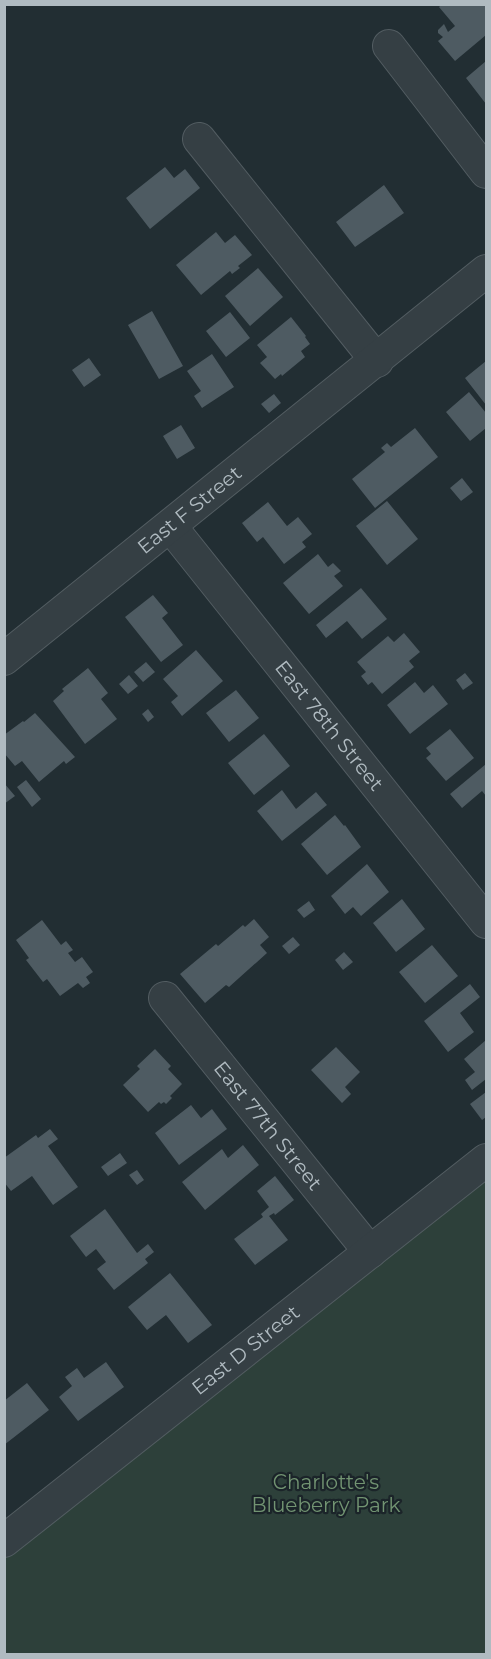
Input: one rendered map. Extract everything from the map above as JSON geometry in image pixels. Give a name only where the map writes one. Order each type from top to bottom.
[{"type":"street","points":[[389,46],[486,172]]},
{"type":"street","points":[[199,139],[377,361]]},
{"type":"street","name":"East F Street","points":[[4,659],[171,527],[486,271]]},
{"type":"street","name":"East 78th Street","points":[[171,527],[486,922]]},
{"type":"street","name":"East 77th Street","points":[[165,998],[370,1252]]},
{"type":"street","name":"East D Street","points":[[4,1541],[486,1160]]},
{"type":"green space","name":"Charlotte's Blueberry Park","points":[[486,1160],[486,1654],[5,1654],[5,1541]]},
{"type":"building","points":[[442,4],[486,4],[486,35],[455,61],[438,41],[443,37],[438,30],[444,24],[448,32],[455,26],[439,7]]},
{"type":"building","points":[[486,61],[486,104],[466,78]]},
{"type":"building","points":[[165,167],[174,178],[185,169],[200,188],[150,229],[126,198]]},
{"type":"building","points":[[384,185],[404,213],[355,247],[336,222]]},
{"type":"building","points":[[216,232],[225,243],[235,235],[252,255],[238,266],[240,268],[232,274],[230,271],[201,295],[176,265]]},
{"type":"building","points":[[258,268],[283,297],[250,326],[225,296]]},
{"type":"building","points":[[152,311],[183,366],[159,379],[128,325]]},
{"type":"building","points":[[230,312],[250,338],[226,357],[206,331]]},
{"type":"building","points":[[291,317],[310,344],[301,351],[305,357],[275,379],[260,363],[267,357],[257,345]]},
{"type":"building","points":[[212,354],[234,387],[202,408],[194,396],[201,391],[187,371]]},
{"type":"building","points":[[89,358],[101,375],[84,387],[72,370]]},
{"type":"building","points":[[486,361],[486,405],[465,378]]},
{"type":"building","points":[[469,392],[486,413],[486,428],[470,441],[446,412]]},
{"type":"building","points":[[274,394],[281,403],[269,413],[261,404]]},
{"type":"building","points":[[181,425],[195,448],[177,459],[163,436]]},
{"type":"building","points":[[415,428],[438,457],[375,508],[352,479],[385,452],[381,448],[387,443],[391,447]]},
{"type":"building","points":[[462,478],[473,492],[461,501],[450,488]]},
{"type":"building","points":[[387,501],[418,539],[387,565],[356,526]]},
{"type":"building","points":[[268,502],[287,526],[298,517],[312,534],[302,542],[306,547],[284,564],[263,537],[257,542],[242,523]]},
{"type":"building","points":[[318,554],[328,567],[333,563],[341,571],[334,576],[343,586],[309,614],[283,583]]},
{"type":"building","points":[[361,588],[387,619],[362,639],[347,621],[326,638],[316,625]]},
{"type":"building","points":[[153,595],[168,613],[162,618],[183,645],[161,662],[125,617]]},
{"type":"building","points":[[404,633],[420,652],[409,661],[414,667],[382,694],[372,682],[368,685],[361,676],[366,672],[357,662],[388,636],[394,642]]},
{"type":"building","points":[[196,650],[223,681],[182,716],[171,702],[178,696],[163,679]]},
{"type":"building","points":[[146,662],[155,672],[143,682],[134,672]]},
{"type":"building","points":[[88,668],[108,693],[101,699],[117,719],[85,744],[53,701],[64,691],[62,689]]},
{"type":"building","points":[[465,673],[473,683],[463,690],[456,680]]},
{"type":"building","points":[[129,675],[138,686],[128,694],[119,684]]},
{"type":"building","points":[[415,682],[424,693],[433,685],[448,704],[410,734],[387,705]]},
{"type":"building","points":[[236,690],[259,718],[229,742],[206,713]]},
{"type":"building","points":[[148,709],[154,717],[148,722],[142,714]]},
{"type":"building","points":[[35,713],[75,757],[66,764],[64,761],[39,782],[22,761],[15,766],[4,753],[4,735]]},
{"type":"building","points":[[450,729],[474,758],[446,781],[426,758],[431,754],[426,748]]},
{"type":"building","points":[[264,734],[290,766],[254,795],[228,763]]},
{"type":"building","points":[[486,764],[486,796],[482,791],[462,808],[450,794]]},
{"type":"building","points":[[26,780],[41,799],[32,807],[17,787]]},
{"type":"building","points":[[4,783],[15,796],[4,804]]},
{"type":"building","points":[[282,790],[296,809],[316,792],[327,805],[282,841],[257,811]]},
{"type":"building","points":[[335,815],[361,847],[327,875],[301,844]]},
{"type":"building","points":[[367,864],[389,892],[361,916],[353,907],[345,914],[331,896]]},
{"type":"building","points":[[402,899],[425,929],[396,952],[373,923]]},
{"type":"building","points":[[309,901],[315,910],[304,918],[297,910]]},
{"type":"building","points":[[254,919],[269,937],[260,945],[267,953],[229,987],[226,985],[205,1003],[180,974],[216,944],[218,946],[243,925],[245,927]]},
{"type":"building","points":[[42,920],[61,945],[66,941],[73,950],[68,953],[75,962],[82,957],[93,972],[86,977],[90,983],[83,988],[78,983],[60,996],[47,979],[43,982],[26,960],[29,958],[16,940]]},
{"type":"building","points":[[293,937],[300,945],[289,954],[282,946]]},
{"type":"building","points":[[432,945],[458,976],[425,1003],[399,972]]},
{"type":"building","points":[[344,952],[353,962],[343,970],[335,960]]},
{"type":"building","points":[[470,984],[480,997],[460,1013],[474,1032],[448,1052],[424,1021]]},
{"type":"building","points":[[486,1040],[486,1079],[472,1090],[465,1080],[475,1072],[464,1059]]},
{"type":"building","points":[[336,1047],[360,1072],[345,1087],[351,1094],[342,1103],[311,1070]]},
{"type":"building","points":[[155,1049],[171,1066],[168,1069],[182,1084],[170,1096],[172,1098],[166,1104],[159,1102],[148,1112],[123,1085],[140,1069],[137,1066]]},
{"type":"building","points":[[486,1092],[486,1117],[482,1120],[470,1104]]},
{"type":"building","points":[[191,1105],[201,1118],[212,1109],[227,1129],[179,1165],[155,1133]]},
{"type":"building","points":[[50,1129],[58,1139],[48,1146],[78,1187],[53,1205],[32,1176],[11,1191],[4,1182],[4,1158],[36,1135],[38,1138]]},
{"type":"building","points":[[243,1145],[259,1165],[205,1210],[182,1182],[222,1149],[228,1158]]},
{"type":"building","points":[[120,1153],[127,1163],[108,1176],[101,1167]]},
{"type":"building","points":[[137,1170],[144,1180],[137,1185],[129,1175]]},
{"type":"building","points":[[275,1176],[294,1200],[275,1215],[274,1213],[269,1216],[288,1240],[255,1265],[234,1239],[263,1217],[261,1214],[269,1207],[257,1191]]},
{"type":"building","points":[[105,1209],[137,1253],[148,1244],[154,1252],[145,1259],[148,1263],[114,1290],[97,1269],[106,1262],[96,1249],[86,1257],[70,1236]]},
{"type":"building","points":[[170,1273],[212,1325],[188,1343],[166,1315],[147,1330],[128,1307]]},
{"type":"building","points":[[106,1362],[124,1387],[78,1421],[59,1397],[72,1386],[65,1377],[77,1368],[84,1378]]},
{"type":"building","points":[[27,1383],[49,1410],[4,1445],[4,1401]]}]
